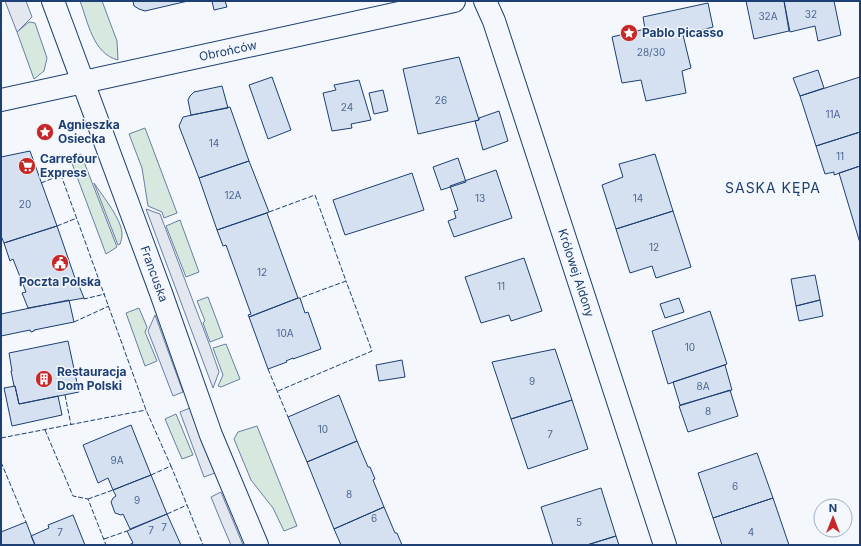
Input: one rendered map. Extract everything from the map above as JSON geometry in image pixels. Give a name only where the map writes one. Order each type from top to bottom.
[{"type":"street","name":"Francuska","points":[[53,1],[161,293],[211,435],[257,545]]},
{"type":"street","name":"Obrońców","points":[[1,100],[454,1]]},
{"type":"street","name":"Królowej Aldony","points":[[485,1],[494,21],[665,545]]},
{"type":"shaded area","points":[[5,1],[26,1],[32,17],[17,32]]},
{"type":"shaded area","points":[[80,1],[102,1],[117,41],[118,60],[110,57],[97,44]]},
{"type":"shaded area","points":[[29,22],[35,23],[47,58],[44,71],[34,79],[17,32]]},
{"type":"shaded area","points":[[145,128],[177,213],[164,218],[162,212],[148,206],[142,168],[129,134]]},
{"type":"shaded area","points":[[81,154],[117,247],[106,254],[70,158]]},
{"type":"shaded area","points":[[94,183],[119,223],[122,236],[120,244],[118,245]]},
{"type":"shaded area","points":[[146,209],[160,214],[210,346],[219,372],[213,388]]},
{"type":"shaded area","points":[[180,220],[199,272],[186,277],[166,226]]},
{"type":"shaded area","points":[[208,297],[223,337],[210,342],[203,323],[205,321],[197,301]]},
{"type":"shaded area","points":[[139,308],[147,327],[145,332],[157,361],[145,366],[126,313]]},
{"type":"shaded area","points":[[155,315],[183,392],[173,396],[148,331]]},
{"type":"shaded area","points":[[226,344],[240,379],[221,387],[218,386],[223,375],[213,348]]},
{"type":"shaded area","points":[[190,408],[215,473],[204,477],[180,412]]},
{"type":"shaded area","points":[[176,414],[193,455],[182,459],[165,419]]},
{"type":"shaded area","points":[[257,426],[297,526],[284,531],[273,508],[251,480],[234,439],[238,432]]},
{"type":"shaded area","points":[[221,492],[243,545],[231,545],[222,524],[211,497]]},
{"type":"building","points":[[133,1],[188,1],[145,11],[134,6]]},
{"type":"building","points":[[212,1],[225,1],[227,7],[214,10]]},
{"type":"building","points":[[746,1],[784,1],[789,31],[754,39]]},
{"type":"building","points":[[784,1],[834,1],[841,35],[818,41],[815,26],[790,32]]},
{"type":"building","points":[[708,3],[713,27],[683,35],[691,68],[682,71],[686,93],[646,101],[641,80],[622,83],[612,37],[645,29],[643,17]]},
{"type":"building","points":[[459,57],[479,120],[418,134],[403,69]]},
{"type":"building","points":[[818,70],[824,88],[800,96],[793,78]]},
{"type":"building","points":[[272,77],[291,130],[268,139],[249,85]]},
{"type":"building","points":[[860,77],[860,132],[816,146],[800,96]]},
{"type":"building","points":[[359,80],[371,120],[351,124],[352,128],[332,131],[323,93],[336,90],[334,85]]},
{"type":"building","points":[[222,86],[228,108],[191,115],[188,100],[194,92]]},
{"type":"building","points":[[383,90],[388,111],[374,114],[369,93]]},
{"type":"building","points":[[230,107],[249,161],[199,178],[179,126],[183,117]]},
{"type":"building","points":[[499,111],[508,141],[483,150],[475,121],[479,120],[479,118]]},
{"type":"building","points":[[860,132],[860,166],[834,175],[834,172],[825,174],[816,146]]},
{"type":"building","points":[[30,151],[57,226],[4,243],[1,236],[1,157]]},
{"type":"building","points":[[655,154],[673,211],[616,229],[602,185],[623,177],[619,164]]},
{"type":"building","points":[[458,158],[466,182],[441,190],[433,167]]},
{"type":"building","points":[[249,161],[269,212],[217,230],[199,178]]},
{"type":"building","points":[[860,166],[860,243],[839,173]]},
{"type":"building","points":[[496,170],[512,218],[454,237],[448,221],[456,218],[454,211],[458,210],[450,186]]},
{"type":"building","points":[[412,173],[424,210],[345,235],[333,200]]},
{"type":"building","points":[[673,211],[691,267],[656,278],[652,266],[630,273],[616,229]]},
{"type":"building","points":[[267,213],[298,298],[249,317],[248,315],[251,314],[226,245],[223,246],[217,230]]},
{"type":"building","points":[[57,226],[76,281],[84,298],[28,308],[22,293],[26,292],[13,259],[10,261],[4,243]]},
{"type":"building","points":[[524,258],[542,311],[511,321],[509,315],[481,323],[465,277]]},
{"type":"building","points":[[815,275],[820,300],[796,306],[791,279]]},
{"type":"building","points":[[300,298],[305,313],[308,312],[321,349],[293,358],[286,361],[287,362],[268,369],[249,317]]},
{"type":"building","points":[[679,298],[684,312],[665,318],[660,304]]},
{"type":"building","points":[[69,300],[74,322],[34,330],[31,332],[30,330],[1,336],[1,314]]},
{"type":"building","points":[[820,300],[823,316],[799,321],[796,306]]},
{"type":"building","points":[[710,311],[727,364],[668,384],[652,331]]},
{"type":"building","name":"Restauracja Dom Polski","points":[[68,341],[79,392],[19,404],[11,371],[9,353]]},
{"type":"building","points":[[555,349],[572,400],[511,419],[492,362]]},
{"type":"building","points":[[402,360],[405,377],[379,381],[376,365]]},
{"type":"building","points":[[725,365],[732,390],[680,405],[673,382]]},
{"type":"building","points":[[15,386],[19,404],[58,396],[62,415],[12,426],[4,388]]},
{"type":"building","points":[[730,390],[738,416],[688,432],[679,406]]},
{"type":"building","points":[[339,395],[357,441],[307,462],[288,417]]},
{"type":"building","points":[[572,400],[588,449],[528,469],[511,419]]},
{"type":"building","points":[[131,425],[151,475],[113,490],[108,478],[98,483],[83,445]]},
{"type":"building","points":[[357,441],[375,479],[373,480],[384,507],[334,529],[307,462]]},
{"type":"building","points":[[757,453],[773,498],[713,518],[698,473]]},
{"type":"building","points":[[151,475],[167,514],[130,529],[123,514],[121,515],[115,513],[111,502],[116,496],[113,490]]},
{"type":"building","points":[[601,488],[616,536],[587,545],[553,545],[541,507]]},
{"type":"building","points":[[773,498],[789,545],[722,545],[713,518]]},
{"type":"building","points":[[384,507],[402,545],[341,545],[334,529]]},
{"type":"building","points":[[167,514],[181,545],[129,545],[133,543],[127,531]]},
{"type":"building","points":[[73,515],[85,545],[35,545],[31,536],[49,528],[48,525]]},
{"type":"building","points":[[26,522],[35,545],[1,545],[1,532]]},
{"type":"building","points":[[616,536],[619,545],[587,545]]},
{"type":"fence","points":[[41,183],[61,175],[146,410],[171,466]]},
{"type":"fence","points":[[269,212],[315,195],[346,281],[300,298]]},
{"type":"fence","points":[[57,226],[77,218]]},
{"type":"fence","points":[[278,391],[372,351],[346,281]]},
{"type":"fence","points":[[84,298],[105,294]]},
{"type":"fence","points":[[74,322],[109,306]]},
{"type":"fence","points":[[268,369],[288,417]]},
{"type":"fence","points":[[65,395],[71,425]]},
{"type":"fence","points":[[1,438],[146,410]]},
{"type":"fence","points":[[45,430],[73,496],[88,499],[106,545]]},
{"type":"fence","points":[[1,462],[26,522]]},
{"type":"fence","points":[[151,475],[171,466],[187,505]]},
{"type":"fence","points":[[88,499],[113,490]]},
{"type":"fence","points":[[167,514],[187,505],[203,545]]},
{"type":"fence","points":[[104,539],[127,531]]},
{"type":"place","name":"Pablo Picasso","points":[[629,33]]},
{"type":"place","name":"Agnieszka Osiecka","points":[[45,132]]},
{"type":"place","name":"Carrefour Express","points":[[27,166]]},
{"type":"place","name":"Poczta Polska","points":[[60,263]]},
{"type":"place","name":"Restauracja Dom Polski","points":[[44,379]]},
{"type":"district","name":"SASKA KĘPA","points":[[773,188]]}]
